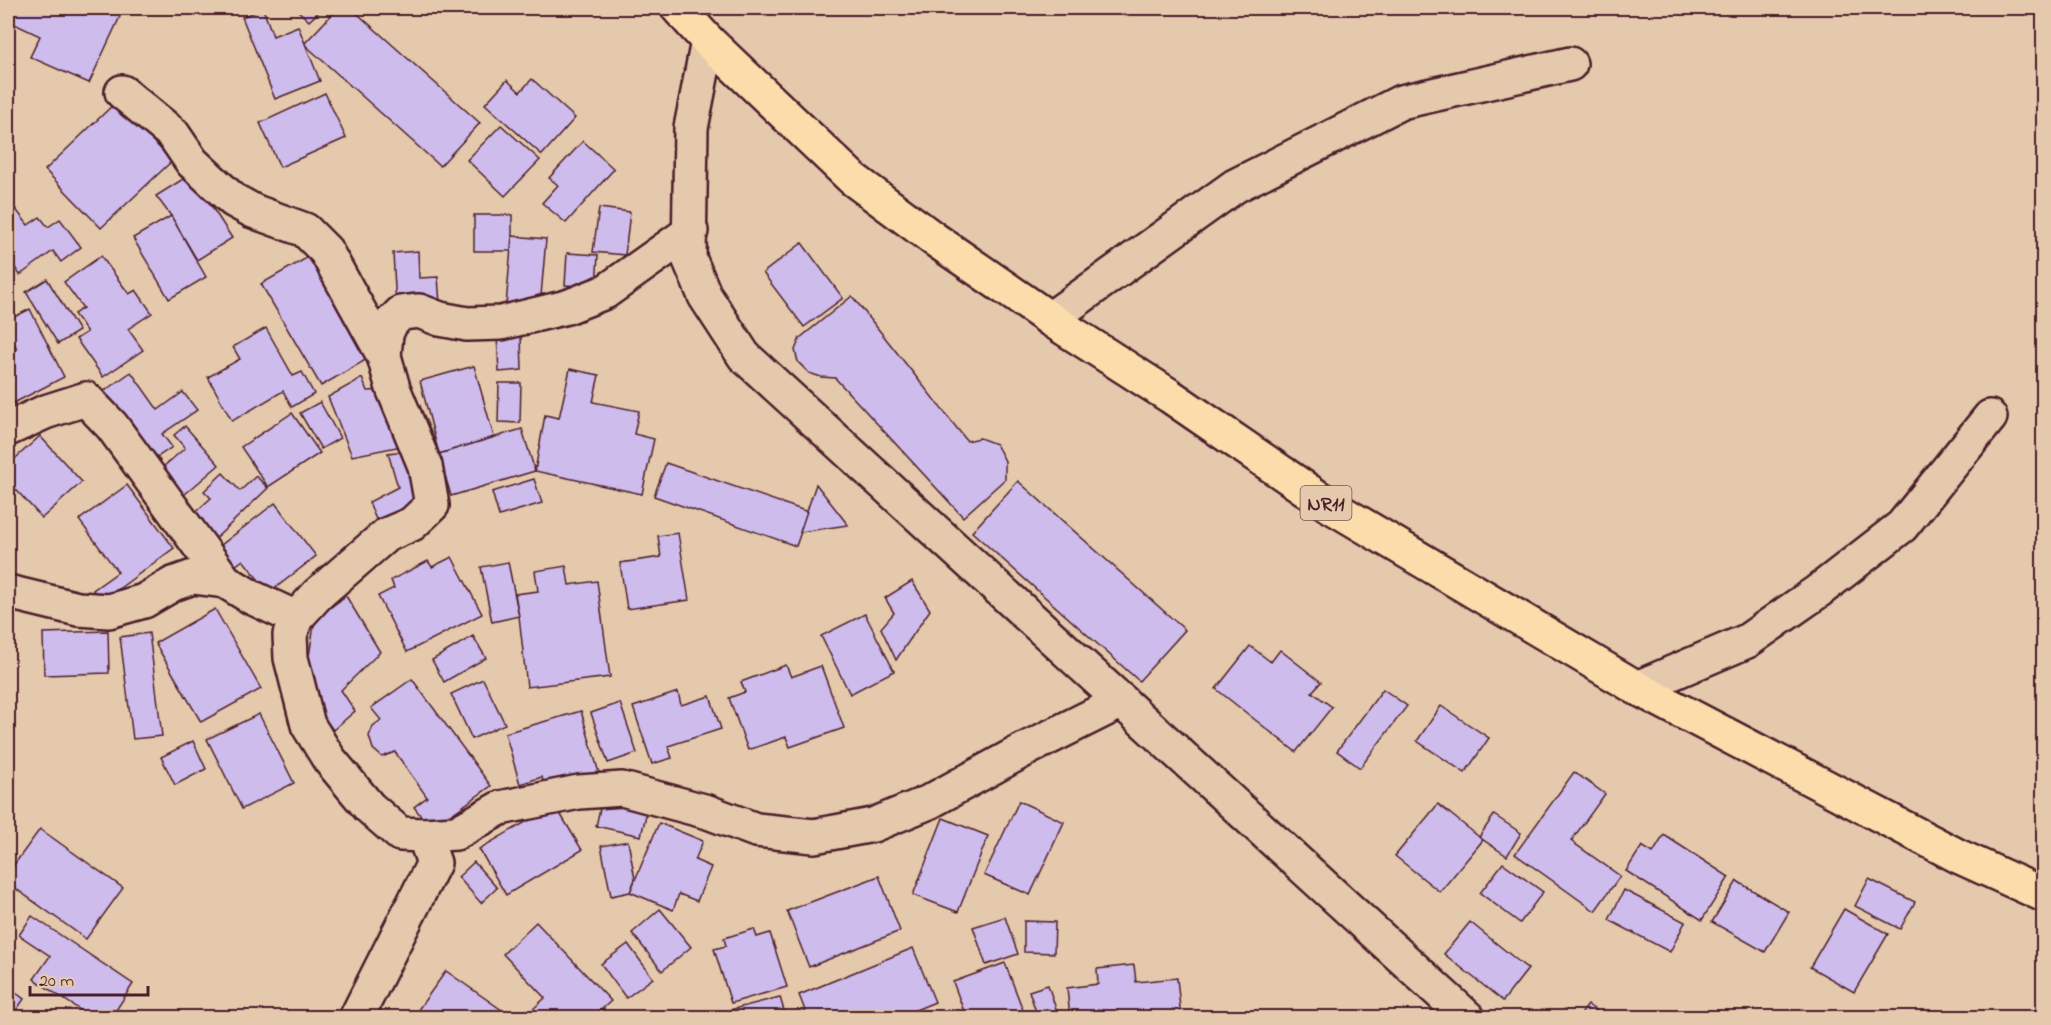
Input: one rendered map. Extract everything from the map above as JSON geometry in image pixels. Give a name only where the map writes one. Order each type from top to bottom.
[{"type":"highway","name":"NR11","points":[[678,8],[708,41],[853,179],[934,239],[1050,319],[1170,396],[1329,505],[1638,688],[1958,856],[2043,895]]},
{"type":"street","points":[[708,41],[691,129],[689,258],[705,296],[744,356],[1468,1017]]},
{"type":"street","points":[[1050,319],[1235,186],[1401,102],[1570,64]]},
{"type":"street","points":[[122,92],[173,134],[192,162],[233,200],[277,221],[305,230],[315,238],[326,251],[384,356],[393,388],[424,466],[432,505],[412,524],[386,536],[318,594],[296,618],[290,635],[291,658],[308,725],[329,759],[369,807],[400,834],[456,833],[500,808],[579,792],[622,789],[708,812],[756,830],[814,836],[826,834],[873,825],[929,802],[1024,750],[1122,701]]},
{"type":"street","points":[[384,356],[386,334],[391,322],[401,313],[419,311],[440,319],[467,324],[501,322],[567,307],[605,292],[691,231]]},
{"type":"street","points":[[8,429],[45,412],[86,399],[112,426],[225,580],[251,597],[296,618]]},
{"type":"street","points":[[1638,688],[1747,641],[1817,592],[1902,526],[1990,417]]},
{"type":"street","points":[[8,592],[78,609],[108,611],[144,602],[173,584],[193,577],[225,580]]},
{"type":"street","points":[[356,1017],[434,863],[424,835]]},
{"type":"building","points":[[8,8],[124,8],[89,83],[30,57],[40,36],[8,21]]},
{"type":"building","points":[[295,8],[323,8],[309,21]]},
{"type":"building","points":[[338,8],[351,8],[480,123],[440,166],[304,44]]},
{"type":"building","points":[[263,9],[273,36],[298,26],[320,81],[275,99],[242,17]]},
{"type":"building","points":[[532,79],[575,118],[542,155],[485,104],[507,80],[520,92]]},
{"type":"building","points":[[325,93],[346,138],[280,167],[260,123]]},
{"type":"building","points":[[116,102],[172,161],[101,228],[45,170]]},
{"type":"building","points":[[501,125],[540,160],[505,196],[467,160]]},
{"type":"building","points":[[583,141],[614,169],[566,223],[542,203],[558,185],[549,178]]},
{"type":"building","points":[[191,174],[232,238],[197,260],[171,216],[156,196]]},
{"type":"building","points":[[14,207],[28,225],[40,217],[48,227],[60,219],[81,247],[61,262],[53,251],[20,275],[8,258],[8,212]]},
{"type":"building","points":[[599,208],[630,212],[625,255],[593,252]]},
{"type":"building","points":[[474,215],[512,215],[512,251],[474,251]]},
{"type":"building","points":[[171,216],[206,277],[169,299],[133,238]]},
{"type":"building","points":[[512,236],[546,239],[540,307],[506,305]]},
{"type":"building","points":[[802,243],[843,298],[804,327],[763,273]]},
{"type":"building","points":[[418,251],[419,278],[438,277],[440,304],[396,306],[393,253]]},
{"type":"building","points":[[567,253],[598,255],[596,287],[565,285]]},
{"type":"building","points":[[101,256],[129,294],[136,290],[152,313],[128,329],[143,350],[103,377],[76,339],[87,332],[74,314],[83,308],[64,282]]},
{"type":"building","points":[[310,256],[369,358],[321,386],[261,284]]},
{"type":"building","points":[[47,279],[79,331],[58,344],[26,292]]},
{"type":"building","points":[[852,296],[967,441],[980,438],[996,444],[1005,461],[1005,479],[963,517],[835,378],[809,373],[798,362],[795,350],[800,338]]},
{"type":"building","points":[[30,309],[64,377],[8,406],[8,353],[17,349],[8,330],[8,320]]},
{"type":"building","points":[[266,328],[293,376],[302,372],[314,394],[292,407],[283,391],[232,421],[208,377],[240,359],[233,347]]},
{"type":"building","points":[[521,336],[522,370],[499,372],[497,337]]},
{"type":"building","points":[[474,366],[494,437],[439,454],[420,381]]},
{"type":"building","points":[[570,369],[599,375],[593,402],[639,411],[634,434],[654,439],[642,494],[535,471],[545,415],[559,418]]},
{"type":"building","points":[[131,372],[158,410],[183,392],[197,410],[162,434],[172,447],[150,462],[100,394]]},
{"type":"building","points":[[362,378],[367,391],[387,390],[402,446],[352,456],[328,397]]},
{"type":"building","points":[[499,383],[521,383],[520,423],[498,422]]},
{"type":"building","points":[[320,402],[340,438],[321,449],[300,413]]},
{"type":"building","points":[[292,413],[320,453],[268,487],[241,447]]},
{"type":"building","points":[[185,426],[219,465],[178,500],[156,473],[185,448],[174,435]]},
{"type":"building","points":[[522,429],[535,471],[451,496],[439,454]]},
{"type":"building","points":[[40,436],[82,482],[42,518],[8,481],[8,465]]},
{"type":"building","points":[[406,451],[417,503],[381,532],[369,502],[398,487],[388,453]]},
{"type":"building","points":[[666,463],[808,512],[796,546],[654,496]]},
{"type":"building","points":[[223,473],[240,491],[256,476],[268,488],[214,540],[191,516],[211,498],[204,491]]},
{"type":"building","points":[[534,479],[542,503],[499,516],[492,492]]},
{"type":"building","points":[[1018,481],[1185,630],[1139,681],[972,532]]},
{"type":"building","points":[[816,484],[848,525],[800,532]]},
{"type":"building","points":[[127,485],[174,548],[101,602],[93,590],[118,572],[79,520]]},
{"type":"building","points":[[275,503],[316,556],[269,593],[243,560],[231,569],[216,549]]},
{"type":"building","points":[[678,533],[689,600],[627,609],[620,563],[661,557],[658,536]]},
{"type":"building","points":[[452,557],[482,614],[407,652],[378,596],[394,588],[391,580],[428,561],[432,567]]},
{"type":"building","points":[[508,562],[519,616],[492,622],[481,567]]},
{"type":"building","points":[[566,566],[569,585],[597,581],[610,677],[527,687],[515,594],[538,591],[535,571]]},
{"type":"building","points":[[912,581],[930,610],[896,660],[881,628],[894,613],[885,598]]},
{"type":"building","points":[[346,596],[380,652],[341,690],[355,711],[333,730],[314,704],[309,656],[315,619]]},
{"type":"building","points":[[215,609],[261,689],[201,722],[155,643]]},
{"type":"building","points":[[865,614],[894,671],[850,694],[821,636]]},
{"type":"building","points":[[108,631],[109,673],[44,675],[43,633]]},
{"type":"building","points":[[149,633],[162,736],[133,739],[120,637]]},
{"type":"building","points":[[473,636],[486,658],[444,682],[432,660]]},
{"type":"building","points":[[1250,646],[1271,662],[1280,650],[1321,682],[1312,692],[1332,707],[1296,752],[1216,689]]},
{"type":"building","points":[[786,665],[791,677],[821,666],[844,728],[790,747],[786,737],[748,750],[729,698],[745,692],[741,682]]},
{"type":"building","points":[[412,679],[491,786],[431,829],[414,807],[427,797],[395,752],[382,757],[373,749],[369,736],[373,726],[381,720],[371,708]]},
{"type":"building","points":[[483,679],[505,724],[472,739],[451,694]]},
{"type":"building","points":[[1383,689],[1407,706],[1360,768],[1337,751]]},
{"type":"building","points":[[678,692],[681,705],[710,696],[721,729],[668,746],[672,758],[652,764],[633,707]]},
{"type":"building","points":[[620,703],[637,753],[608,763],[591,713]]},
{"type":"building","points":[[1441,706],[1489,738],[1465,773],[1417,741]]},
{"type":"building","points":[[581,711],[599,773],[545,789],[542,777],[520,784],[505,733]]},
{"type":"building","points":[[259,714],[294,783],[242,809],[207,739]]},
{"type":"building","points":[[193,741],[206,769],[175,785],[161,757]]},
{"type":"building","points":[[1574,772],[1605,794],[1571,841],[1620,876],[1595,911],[1515,854]]},
{"type":"building","points":[[602,800],[647,811],[641,836],[596,826]]},
{"type":"building","points":[[1019,801],[1064,822],[1030,895],[984,875]]},
{"type":"building","points":[[1438,804],[1483,840],[1440,892],[1395,856]]},
{"type":"building","points":[[555,805],[582,850],[506,895],[479,849]]},
{"type":"building","points":[[1494,815],[1521,833],[1507,856],[1479,837]]},
{"type":"building","points":[[943,818],[988,836],[958,912],[913,895]]},
{"type":"building","points":[[659,823],[703,841],[695,860],[711,867],[697,901],[679,894],[673,910],[630,892]]},
{"type":"building","points":[[40,829],[123,888],[86,939],[8,883],[8,873]]},
{"type":"building","points":[[1664,835],[1729,877],[1702,920],[1626,871],[1642,846],[1653,853]]},
{"type":"building","points":[[628,841],[635,879],[630,892],[611,896],[601,846]]},
{"type":"building","points":[[474,862],[497,888],[481,903],[458,877]]},
{"type":"building","points":[[1503,863],[1543,892],[1520,923],[1480,893]]},
{"type":"building","points":[[879,876],[900,931],[809,967],[787,911]]},
{"type":"building","points":[[1869,879],[1915,902],[1900,929],[1855,906]]},
{"type":"building","points":[[1737,881],[1789,912],[1765,952],[1712,922]]},
{"type":"building","points":[[1624,890],[1685,922],[1670,952],[1609,920]]},
{"type":"building","points":[[660,909],[691,947],[662,971],[632,933]]},
{"type":"building","points":[[1844,909],[1888,934],[1854,992],[1810,967]]},
{"type":"building","points":[[32,916],[133,984],[111,1018],[92,1018],[34,979],[50,956],[19,935]]},
{"type":"building","points":[[1005,917],[1018,954],[986,965],[973,927]]},
{"type":"building","points":[[1024,921],[1055,922],[1054,953],[1024,952]]},
{"type":"building","points":[[536,922],[611,1001],[592,1018],[539,1018],[532,1010],[545,998],[503,954]]},
{"type":"building","points":[[1470,922],[1528,969],[1503,1001],[1444,954]]},
{"type":"building","points":[[754,929],[757,937],[770,933],[787,987],[731,1003],[714,949],[726,946],[724,938]]},
{"type":"building","points":[[628,944],[653,978],[626,998],[601,964]]},
{"type":"building","points":[[913,948],[935,1002],[896,1018],[808,1018],[799,995]]},
{"type":"building","points":[[1005,963],[1026,1018],[955,1018],[965,1014],[953,982]]},
{"type":"building","points":[[1134,965],[1136,982],[1177,978],[1181,1018],[1070,1018],[1067,988],[1098,984],[1097,969]]},
{"type":"building","points":[[446,971],[506,1013],[503,1018],[412,1018]]},
{"type":"building","points":[[1048,985],[1059,1018],[1038,1018],[1029,991]]},
{"type":"building","points":[[8,987],[24,999],[11,1018],[8,1018]]},
{"type":"building","points":[[780,997],[786,1018],[728,1018],[726,1011]]},
{"type":"building","points":[[1588,1005],[1607,1018],[1578,1018]]}]
